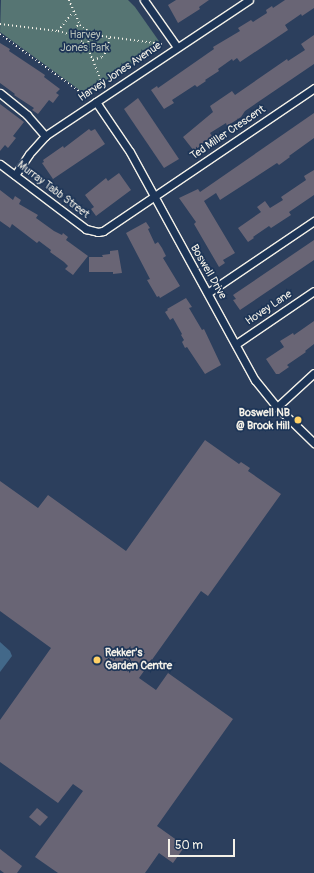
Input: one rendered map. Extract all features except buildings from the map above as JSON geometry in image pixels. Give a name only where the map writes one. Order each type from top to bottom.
[{"type":"street","points":[[144,0],[177,47]]},
{"type":"street","name":"Harvey Jones Avenue","points":[[15,175],[29,154],[45,136],[249,0]]},
{"type":"street","name":"Ted Miller Crescent","points":[[154,197],[314,88]]},
{"type":"street","points":[[0,93],[27,115],[45,136]]},
{"type":"street","name":"Boswell Drive","points":[[96,102],[130,152],[197,276],[209,292],[255,380],[277,407],[314,443]]},
{"type":"street","name":"Murray Tabb Street","points":[[0,164],[92,232],[103,231],[154,197]]},
{"type":"street","points":[[209,292],[314,221]]},
{"type":"street","name":"Hovey Lane","points":[[236,344],[314,291]]},
{"type":"street","points":[[277,407],[314,373]]},
{"type":"path","points":[[69,0],[78,22],[90,34],[108,38],[162,44]]},
{"type":"path","points":[[58,31],[74,12]]},
{"type":"path","points":[[68,33],[75,30],[78,22]]},
{"type":"path","points":[[0,24],[58,31],[75,36],[87,48],[102,85],[108,94]]},
{"type":"path","points":[[0,34],[86,96]]},
{"type":"path","points":[[87,48],[89,40],[97,36]]},
{"type":"path","points":[[93,60],[102,57],[107,51],[108,38]]},
{"type":"green space","name":"Harvey Jones Park","points":[[1,0],[128,0],[135,7],[161,44],[85,94],[0,32]]},
{"type":"water","points":[[0,642],[10,651],[12,656],[0,672]]},
{"type":"place","name":"Boswell NB @ Brook Hill","points":[[298,420]]},
{"type":"place","name":"Rekker's Garden Centre","points":[[97,660]]}]
